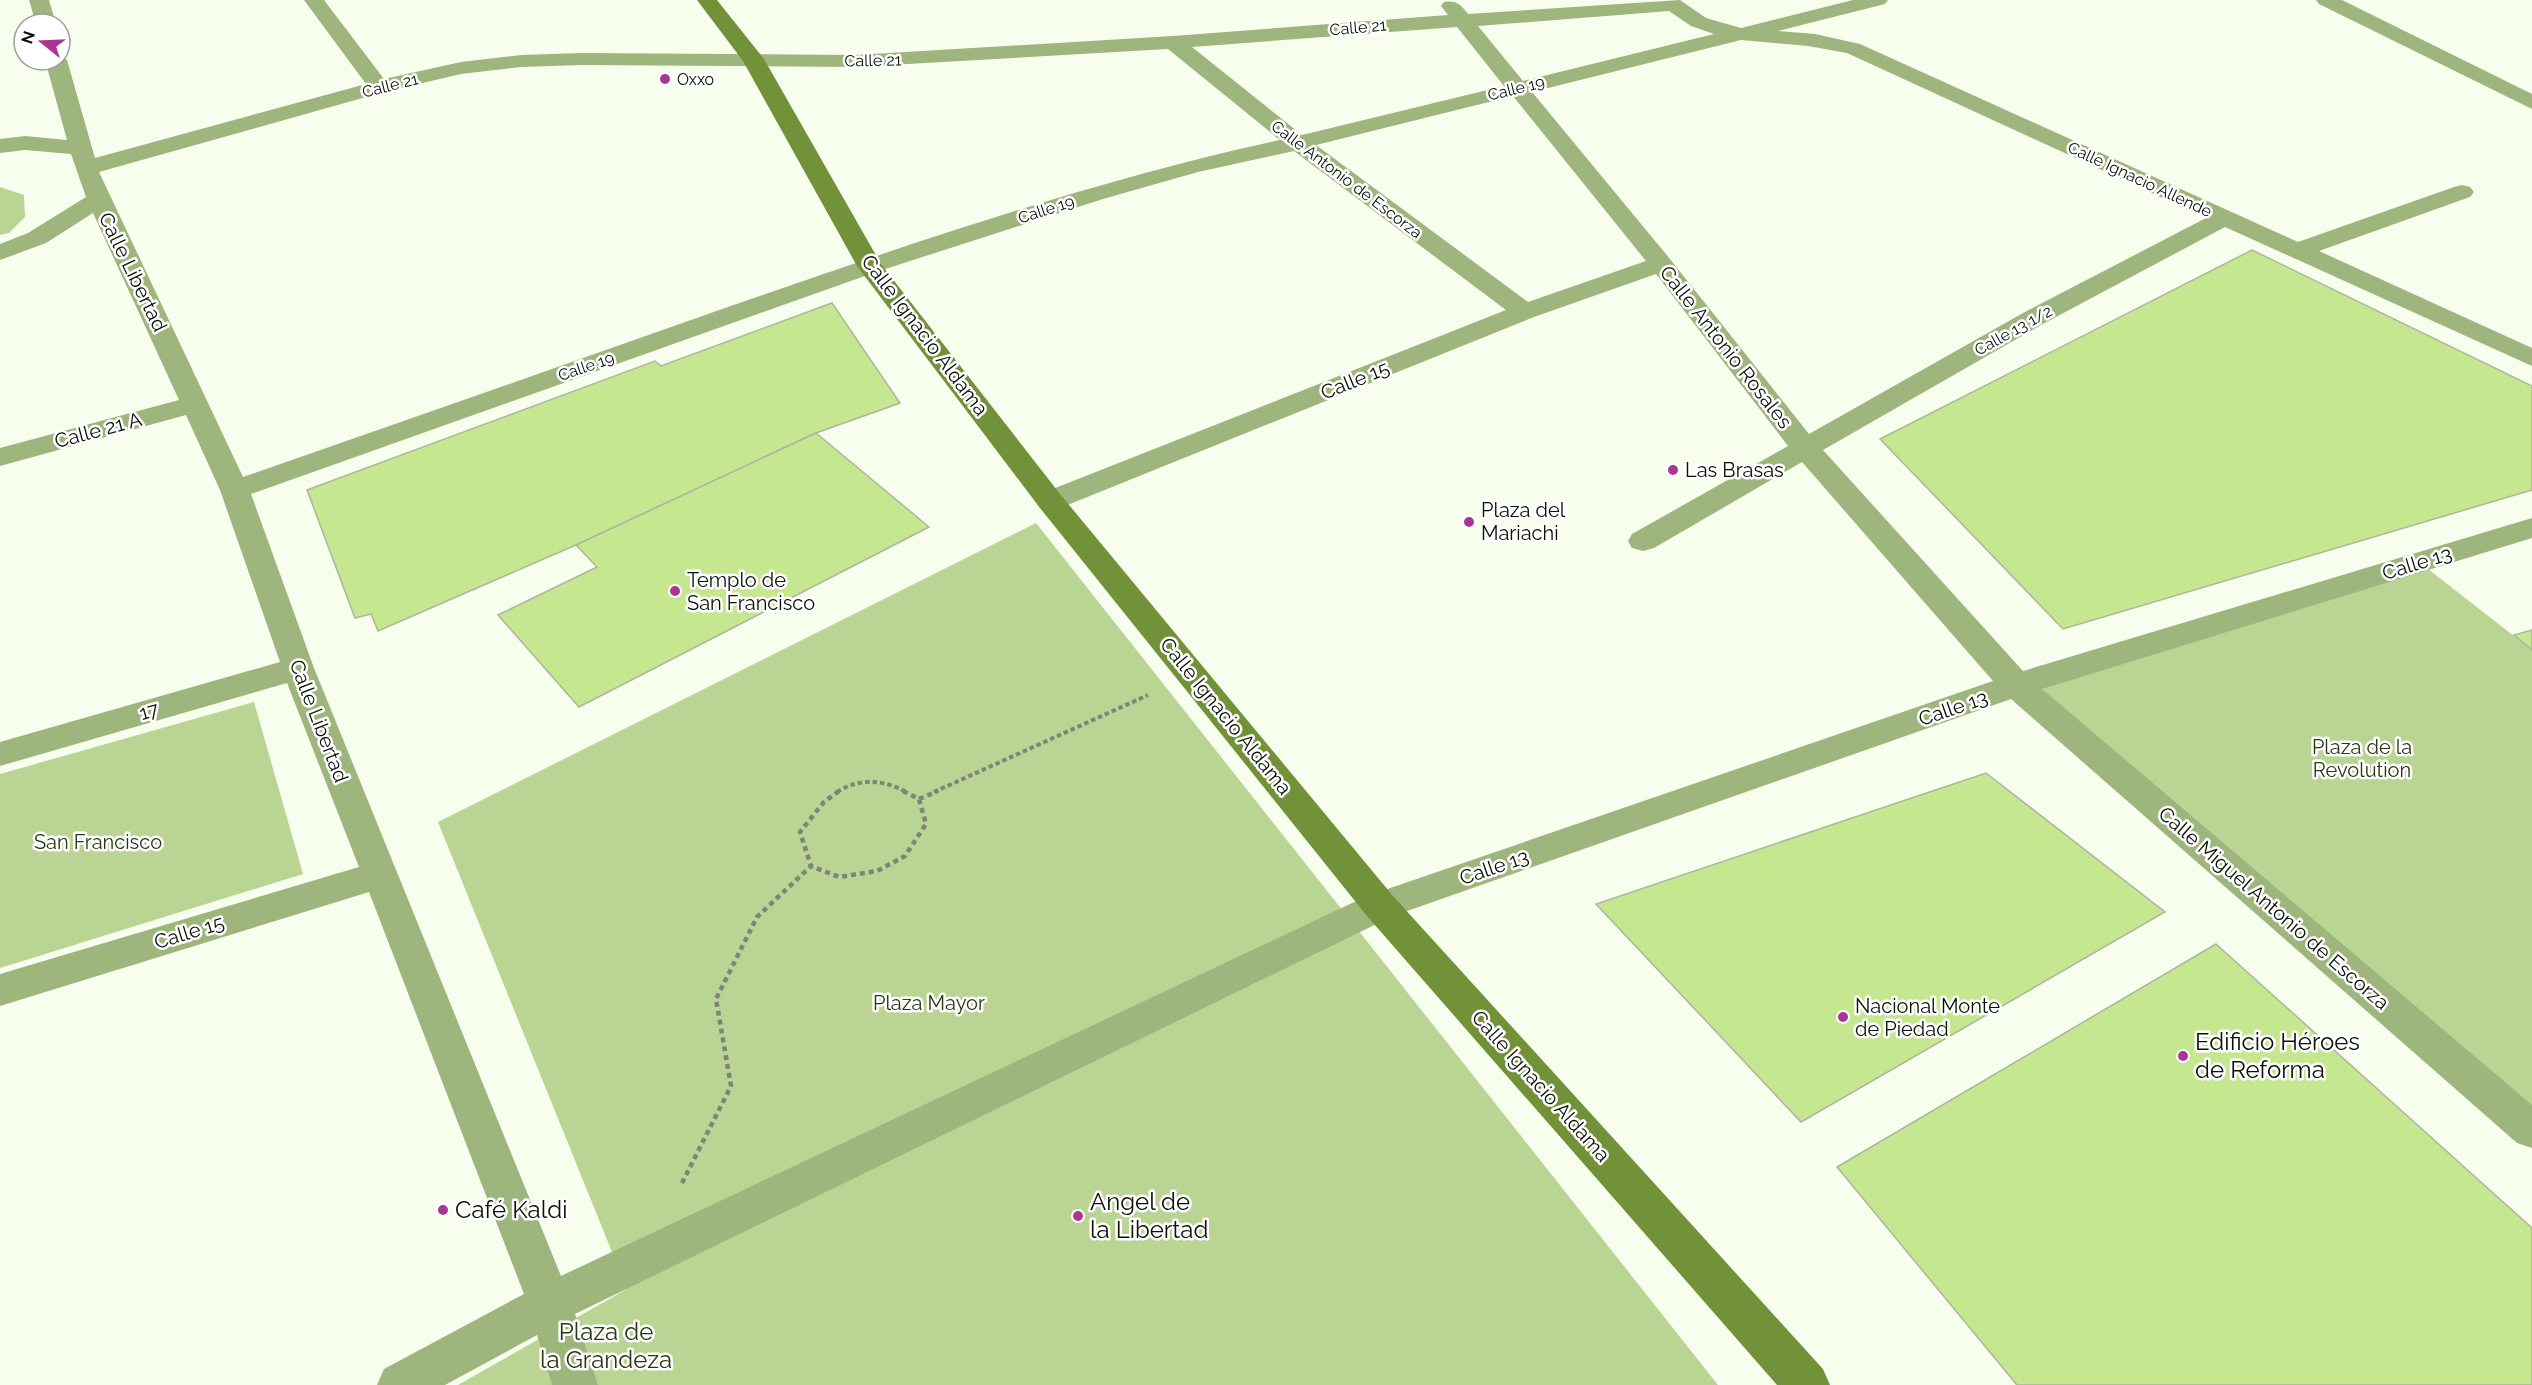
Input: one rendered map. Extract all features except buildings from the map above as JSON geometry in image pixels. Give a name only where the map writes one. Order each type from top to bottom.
[{"type":"main road","name":"Calle Ignacio Aldama","points":[[707,0],[753,59],[870,266],[1050,501],[1380,906],[1807,1385]]},
{"type":"street","points":[[314,0],[380,87]]},
{"type":"street","name":"Calle 19","points":[[236,490],[870,266],[1095,194],[1193,166],[1298,143],[1515,87],[1878,0]]},
{"type":"street","points":[[2326,0],[2532,102]]},
{"type":"street","points":[[1670,2],[1699,24],[1739,35]]},
{"type":"street","name":"Calle 21","points":[[0,146],[25,143],[84,158],[461,68],[521,62],[753,59],[855,61],[923,58],[1173,42],[1453,9],[1670,2]]},
{"type":"street","name":"Calle Antonio Rosales","points":[[1453,9],[1661,264],[1804,447],[2016,685]]},
{"type":"street","name":"Calle Ignacio Allende","points":[[1739,35],[1805,39],[1853,48],[2532,357]]},
{"type":"street","name":"Calle Antonio de Escorza","points":[[1173,42],[1298,143],[1525,312]]},
{"type":"street","name":"Calle Libertad","points":[[59,72],[84,158],[99,199],[236,490],[298,668],[550,1304],[575,1385]]},
{"type":"street","points":[[2297,251],[2462,192]]},
{"type":"street","points":[[0,253],[38,238],[99,199]]},
{"type":"street","name":"Calle 13 1/2","points":[[1643,541],[1804,447],[2032,320],[2224,218]]},
{"type":"street","name":"Calle 15","points":[[1050,501],[1525,312],[1661,264]]},
{"type":"street","points":[[2495,342],[2532,329]]},
{"type":"street","name":"Calle 21 A","points":[[0,457],[197,404]]},
{"type":"street","name":"Calle 13","points":[[550,1304],[1380,906],[2016,685],[2532,528]]},
{"type":"street","name":"17","points":[[0,754],[298,668]]},
{"type":"street","name":"Calle Miguel Antonio de Escorza","points":[[2016,685],[2532,1130]]},
{"type":"street","name":"Calle 15","points":[[0,990],[379,875]]},
{"type":"street","points":[[400,1385],[550,1304]]},
{"type":"path","points":[[811,866],[800,832],[819,804],[851,783],[882,782],[919,799],[1192,675]]},
{"type":"path","points":[[811,866],[839,877],[877,871],[905,856],[926,825],[919,799]]},
{"type":"path","points":[[666,1248],[683,1181],[730,1086],[716,999],[757,917],[811,866]]},
{"type":"green space","points":[[0,187],[24,195],[25,217],[9,233],[0,235]]},
{"type":"green space","name":"Plaza Mayor","points":[[1036,523],[1718,1385],[458,1385],[627,1289],[438,822]]},
{"type":"green space","name":"Plaza de la Revolution","points":[[2419,562],[2532,650],[2532,1129],[2016,685]]},
{"type":"green space","name":"San Francisco","points":[[254,702],[303,874],[0,968],[0,774]]},
{"type":"place","name":"Oxxo","points":[[665,79]]},
{"type":"place","name":"Las Brasas","points":[[1673,470]]},
{"type":"place","name":"Plaza del Mariachi","points":[[1469,522]]},
{"type":"place","name":"Templo de San Francisco","points":[[675,591]]},
{"type":"place","name":"Nacional Monte de Piedad","points":[[1843,1017]]},
{"type":"place","name":"Edificio Héroes de Reforma","points":[[2183,1056]]},
{"type":"place","name":"Café Kaldi","points":[[443,1210]]},
{"type":"place","name":"Angel de la Libertad","points":[[1078,1216]]},
{"type":"park label","name":"Plaza de la Grandeza","points":[[606,1346]]}]
